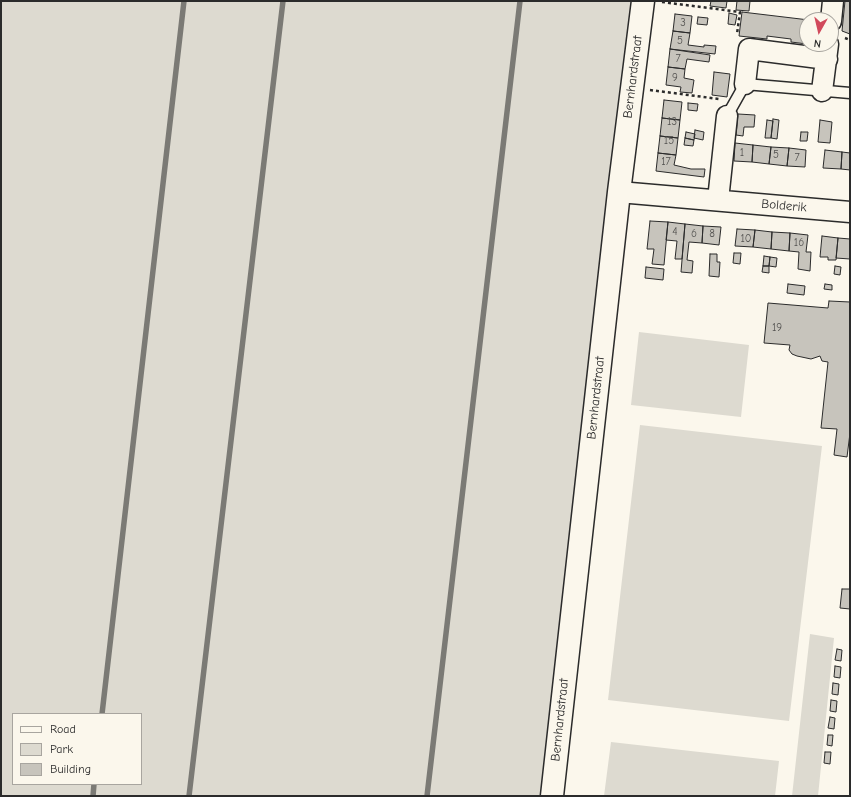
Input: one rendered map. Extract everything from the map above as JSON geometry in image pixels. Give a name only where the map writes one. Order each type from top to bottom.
[{"type":"street","name":"Bernhardstraat","points":[[552,796],[619,192],[632,88],[651,1]]},
{"type":"street","points":[[832,12],[833,1]]},
{"type":"street","points":[[718,200],[736,100],[749,49],[799,51]]},
{"type":"street","points":[[822,91],[827,52]]},
{"type":"street","name":"Bolderik","points":[[619,192],[850,212]]},
{"type":"lane","points":[[736,100],[822,91],[850,93]]},
{"type":"path","points":[[651,1],[740,12],[737,34]]},
{"type":"path","points":[[632,88],[736,100]]},
{"type":"green space","points":[[1,1],[632,1],[540,796],[1,796]]},
{"type":"green space","points":[[639,332],[749,345],[741,417],[631,405]]},
{"type":"green space","points":[[640,425],[822,446],[789,721],[608,700]]},
{"type":"green space","points":[[810,634],[834,638],[818,796],[792,796]]},
{"type":"green space","points":[[611,742],[779,761],[775,796],[604,796]]},
{"type":"building","points":[[711,1],[727,1],[726,8],[710,6]]},
{"type":"building","points":[[737,1],[750,1],[749,11],[736,10]]},
{"type":"building","points":[[845,1],[850,1],[850,34],[842,31]]},
{"type":"building","points":[[742,12],[799,19],[799,43],[791,42],[791,39],[767,36],[767,39],[739,36]]},
{"type":"building","points":[[729,13],[737,15],[735,25],[728,24]]},
{"type":"building","points":[[675,14],[692,16],[690,33],[673,31]]},
{"type":"building","points":[[698,17],[708,18],[707,25],[697,24]]},
{"type":"building","points":[[673,31],[690,33],[688,45],[704,47],[704,45],[716,46],[715,54],[670,49]]},
{"type":"building","points":[[670,49],[710,55],[709,62],[687,59],[685,69],[668,67]]},
{"type":"building","points":[[668,67],[685,69],[684,78],[694,80],[692,93],[680,92],[681,87],[666,85]]},
{"type":"building","points":[[714,72],[730,74],[727,97],[712,95]]},
{"type":"building","points":[[664,100],[682,102],[680,120],[662,118]]},
{"type":"building","points":[[688,103],[698,104],[697,111],[688,110]]},
{"type":"building","points":[[738,114],[755,115],[754,127],[744,127],[743,136],[736,135]]},
{"type":"building","points":[[662,118],[680,120],[678,138],[660,136]]},
{"type":"building","points":[[773,119],[779,120],[777,139],[771,138]]},
{"type":"building","points":[[767,120],[773,121],[771,138],[765,138]]},
{"type":"building","points":[[820,120],[832,122],[830,143],[818,142]]},
{"type":"building","points":[[695,130],[704,132],[703,140],[694,138]]},
{"type":"building","points":[[686,132],[695,134],[694,140],[685,138]]},
{"type":"building","points":[[801,132],[808,132],[807,141],[800,141]]},
{"type":"building","points":[[660,136],[678,138],[676,155],[658,153]]},
{"type":"building","points":[[685,138],[694,140],[693,146],[684,145]]},
{"type":"building","points":[[735,143],[753,145],[752,162],[734,161]]},
{"type":"building","points":[[753,145],[771,147],[769,164],[752,162]]},
{"type":"building","points":[[771,147],[789,148],[787,166],[769,164]]},
{"type":"building","points":[[789,148],[806,150],[805,167],[787,166]]},
{"type":"building","points":[[825,150],[842,152],[841,169],[823,168]]},
{"type":"building","points":[[842,152],[850,153],[850,170],[841,169]]},
{"type":"building","points":[[658,153],[676,155],[674,165],[691,169],[705,169],[704,177],[656,171]]},
{"type":"building","points":[[650,221],[668,222],[664,265],[652,264],[654,249],[647,249]]},
{"type":"building","points":[[668,222],[685,224],[682,259],[675,259],[677,241],[666,240]]},
{"type":"building","points":[[685,224],[703,226],[702,243],[689,242],[687,260],[693,261],[692,273],[681,272]]},
{"type":"building","points":[[703,226],[721,227],[719,245],[702,243]]},
{"type":"building","points":[[737,229],[755,230],[753,247],[735,246]]},
{"type":"building","points":[[755,230],[772,232],[771,249],[753,247]]},
{"type":"building","points":[[772,232],[790,233],[789,251],[771,249]]},
{"type":"building","points":[[790,233],[808,235],[806,252],[811,252],[810,271],[798,269],[799,252],[789,251]]},
{"type":"building","points":[[822,236],[838,238],[836,260],[828,260],[828,257],[820,257]]},
{"type":"building","points":[[838,238],[850,239],[850,259],[836,258]]},
{"type":"building","points":[[734,253],[741,253],[740,264],[733,263]]},
{"type":"building","points":[[710,254],[717,254],[717,262],[720,262],[719,277],[709,276]]},
{"type":"building","points":[[764,256],[770,257],[769,266],[763,266]]},
{"type":"building","points":[[770,257],[777,258],[776,267],[769,266]]},
{"type":"building","points":[[763,266],[769,266],[769,273],[762,272]]},
{"type":"building","points":[[835,266],[841,267],[840,275],[834,274]]},
{"type":"building","points":[[646,267],[664,269],[663,280],[645,278]]},
{"type":"building","points":[[788,284],[805,286],[804,295],[787,293]]},
{"type":"building","points":[[825,284],[832,285],[832,290],[824,289]]},
{"type":"building","points":[[829,301],[850,302],[850,433],[847,457],[834,455],[837,429],[821,428],[828,362],[822,361],[820,356],[811,359],[792,354],[789,350],[790,345],[764,343],[768,303],[828,308]]},
{"type":"building","points":[[842,589],[850,589],[850,609],[840,608]]},
{"type":"building","points":[[837,649],[842,650],[841,661],[835,660]]},
{"type":"building","points":[[835,666],[841,667],[840,678],[834,677]]},
{"type":"building","points":[[833,683],[839,684],[838,695],[832,694]]},
{"type":"building","points":[[831,700],[837,701],[836,712],[830,711]]},
{"type":"building","points":[[830,717],[835,718],[834,729],[828,728]]},
{"type":"building","points":[[828,735],[833,735],[832,746],[827,745]]},
{"type":"building","points":[[825,752],[831,752],[830,764],[824,763]]},
{"type":"waterway","points":[[102,713],[184,1]]},
{"type":"waterway","points":[[189,796],[283,1]]},
{"type":"waterway","points":[[427,796],[520,1]]},
{"type":"waterway","points":[[93,796],[94,785]]}]
